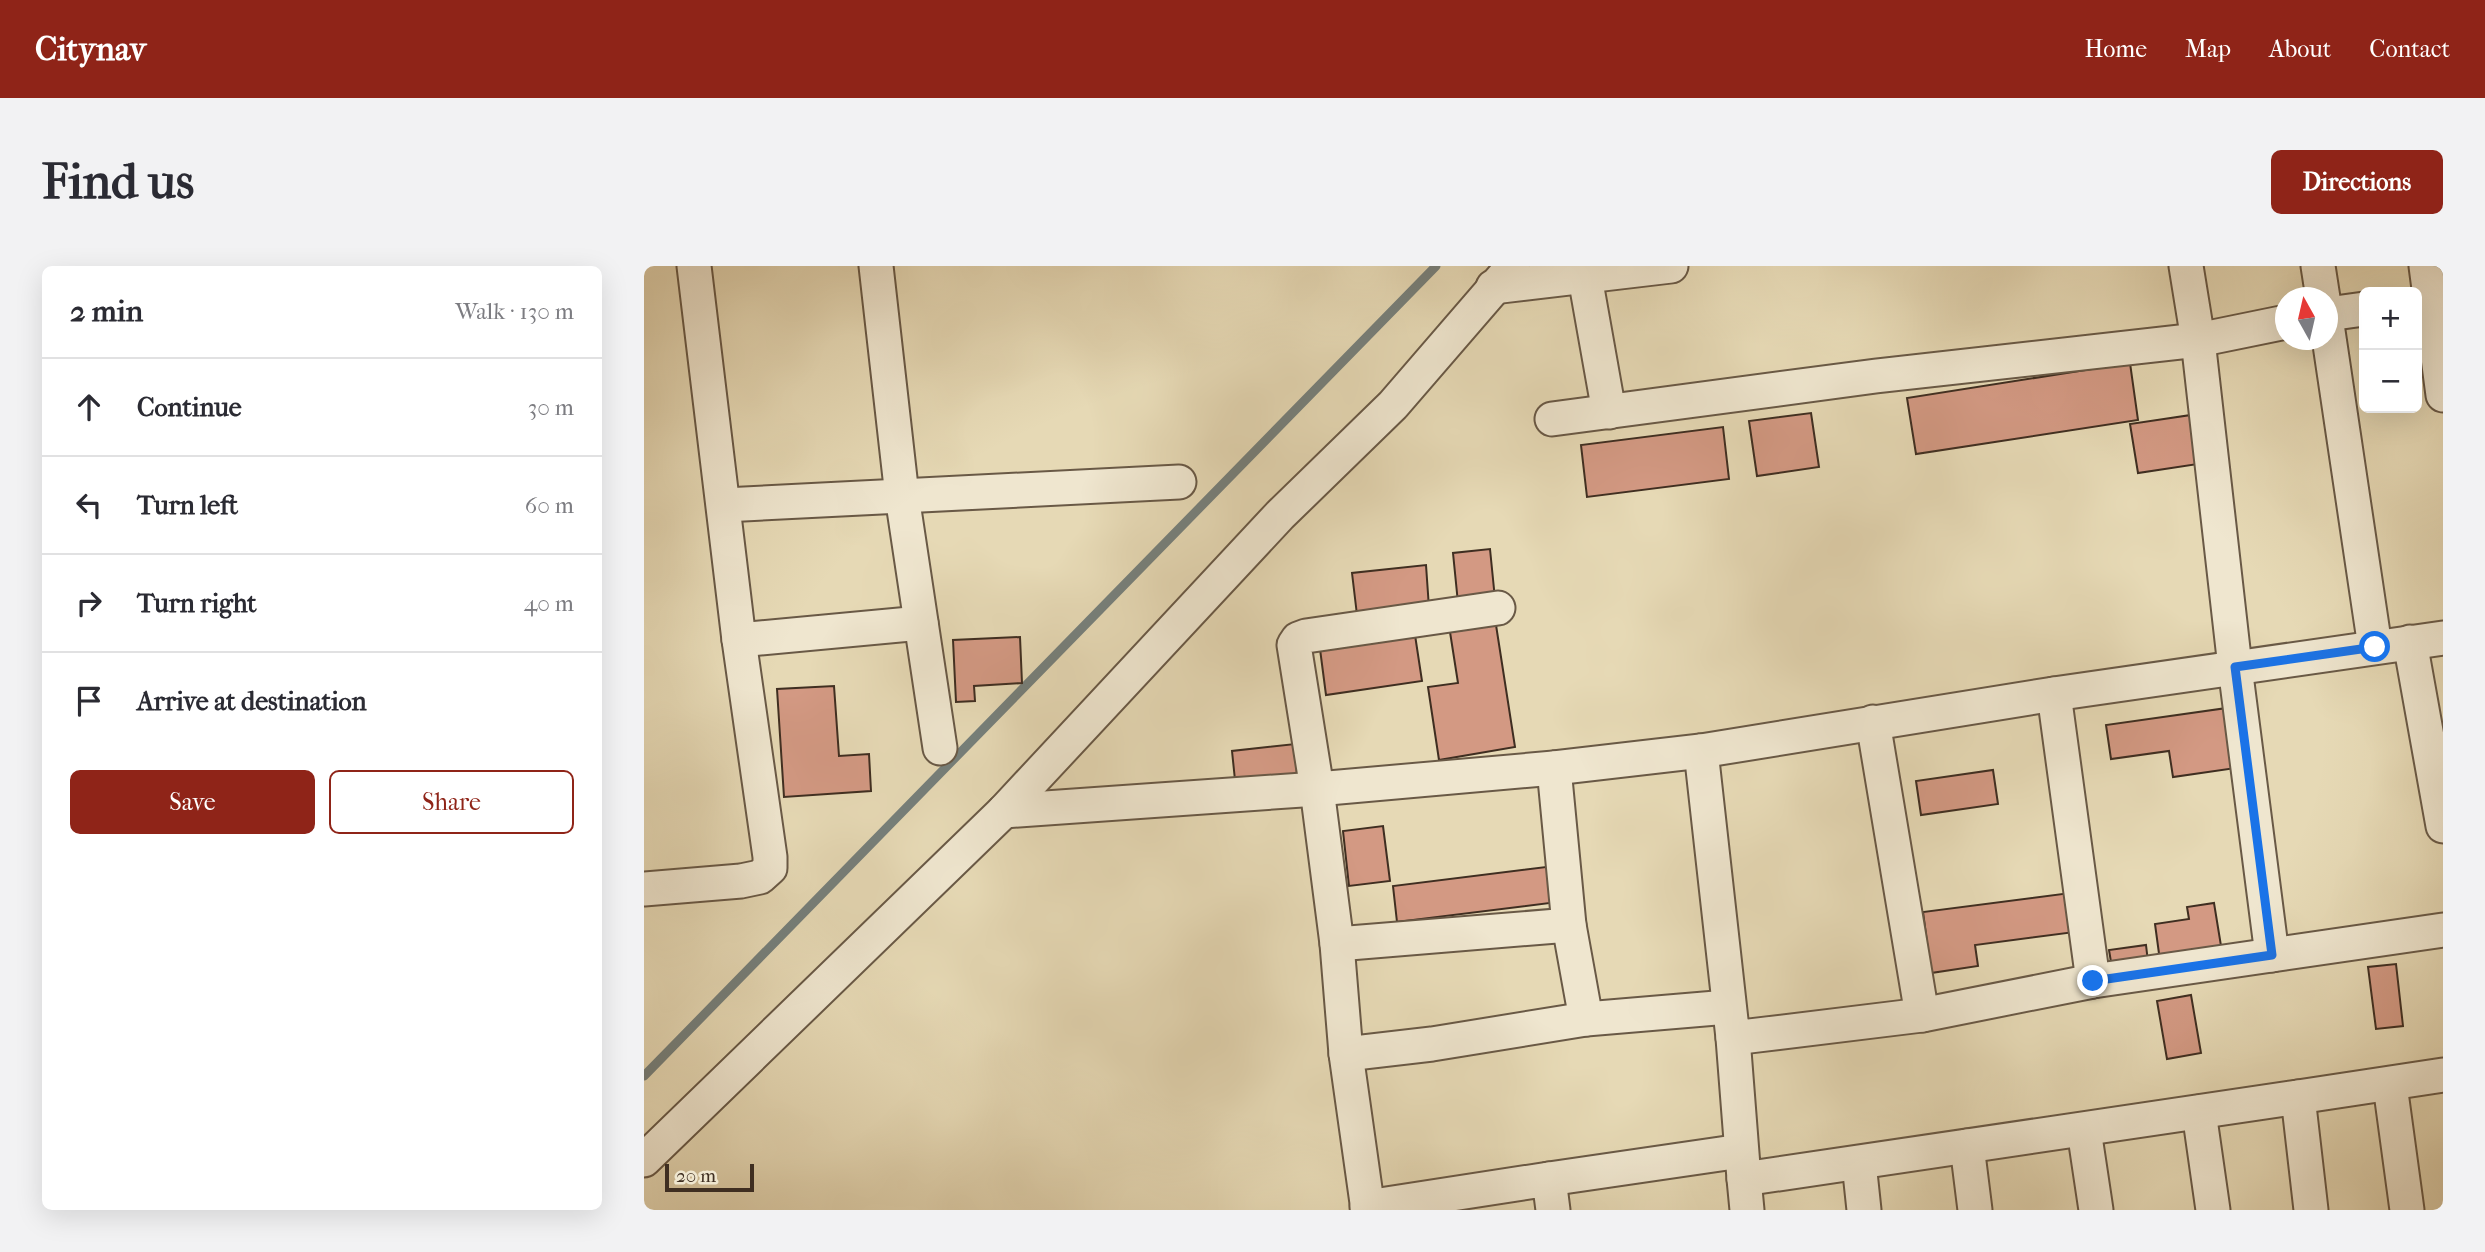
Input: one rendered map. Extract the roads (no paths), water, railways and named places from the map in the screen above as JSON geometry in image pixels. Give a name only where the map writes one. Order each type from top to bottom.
[{"type":"street","points":[[644,890],[761,877],[769,868],[770,857],[739,640],[694,266]]},
{"type":"street","points":[[876,266],[902,496],[940,748]]},
{"type":"street","points":[[644,1160],[1004,811],[1280,515],[1393,405],[1503,276],[1585,277],[1671,266]]},
{"type":"street","points":[[2186,266],[2198,340],[2235,667],[2272,955]]},
{"type":"street","points":[[2318,266],[2321,287]]},
{"type":"street","points":[[2426,266],[2424,301],[2443,395]]},
{"type":"street","points":[[1585,277],[1609,412]]},
{"type":"street","points":[[2338,313],[2359,310]]},
{"type":"street","points":[[1552,419],[1876,376],[2198,340],[2275,324]]},
{"type":"street","points":[[2331,350],[2375,647]]},
{"type":"street","points":[[724,505],[1179,482]]},
{"type":"street","points":[[1498,608],[1298,639],[1294,645],[1317,789],[1337,944],[1346,1054],[1368,1209],[1744,1180],[2443,1075]]},
{"type":"street","points":[[739,640],[921,623]]},
{"type":"street","points":[[1004,811],[1317,789],[1554,768],[1701,751],[2054,694],[2443,638]]},
{"type":"street","points":[[2410,642],[2443,826]]},
{"type":"street","points":[[2054,694],[2093,981]]},
{"type":"street","points":[[1873,722],[1922,1015]]},
{"type":"street","points":[[1701,751],[1744,1180]]},
{"type":"street","points":[[1554,768],[1569,925],[1586,1019]]},
{"type":"street","points":[[1337,944],[1569,925]]},
{"type":"street","points":[[1346,1054],[1433,1044],[1586,1019],[1730,1022],[1922,1015],[2093,981],[2443,930]]},
{"type":"street","points":[[2390,1085],[2407,1210]]},
{"type":"street","points":[[2298,1097],[2311,1210]]},
{"type":"street","points":[[2199,1112],[2213,1210]]},
{"type":"street","points":[[2084,1130],[2096,1210]]},
{"type":"street","points":[[1967,1146],[1975,1210]]},
{"type":"street","points":[[1859,1163],[1864,1210]]},
{"type":"waterway","points":[[644,1076],[1436,266]]}]
